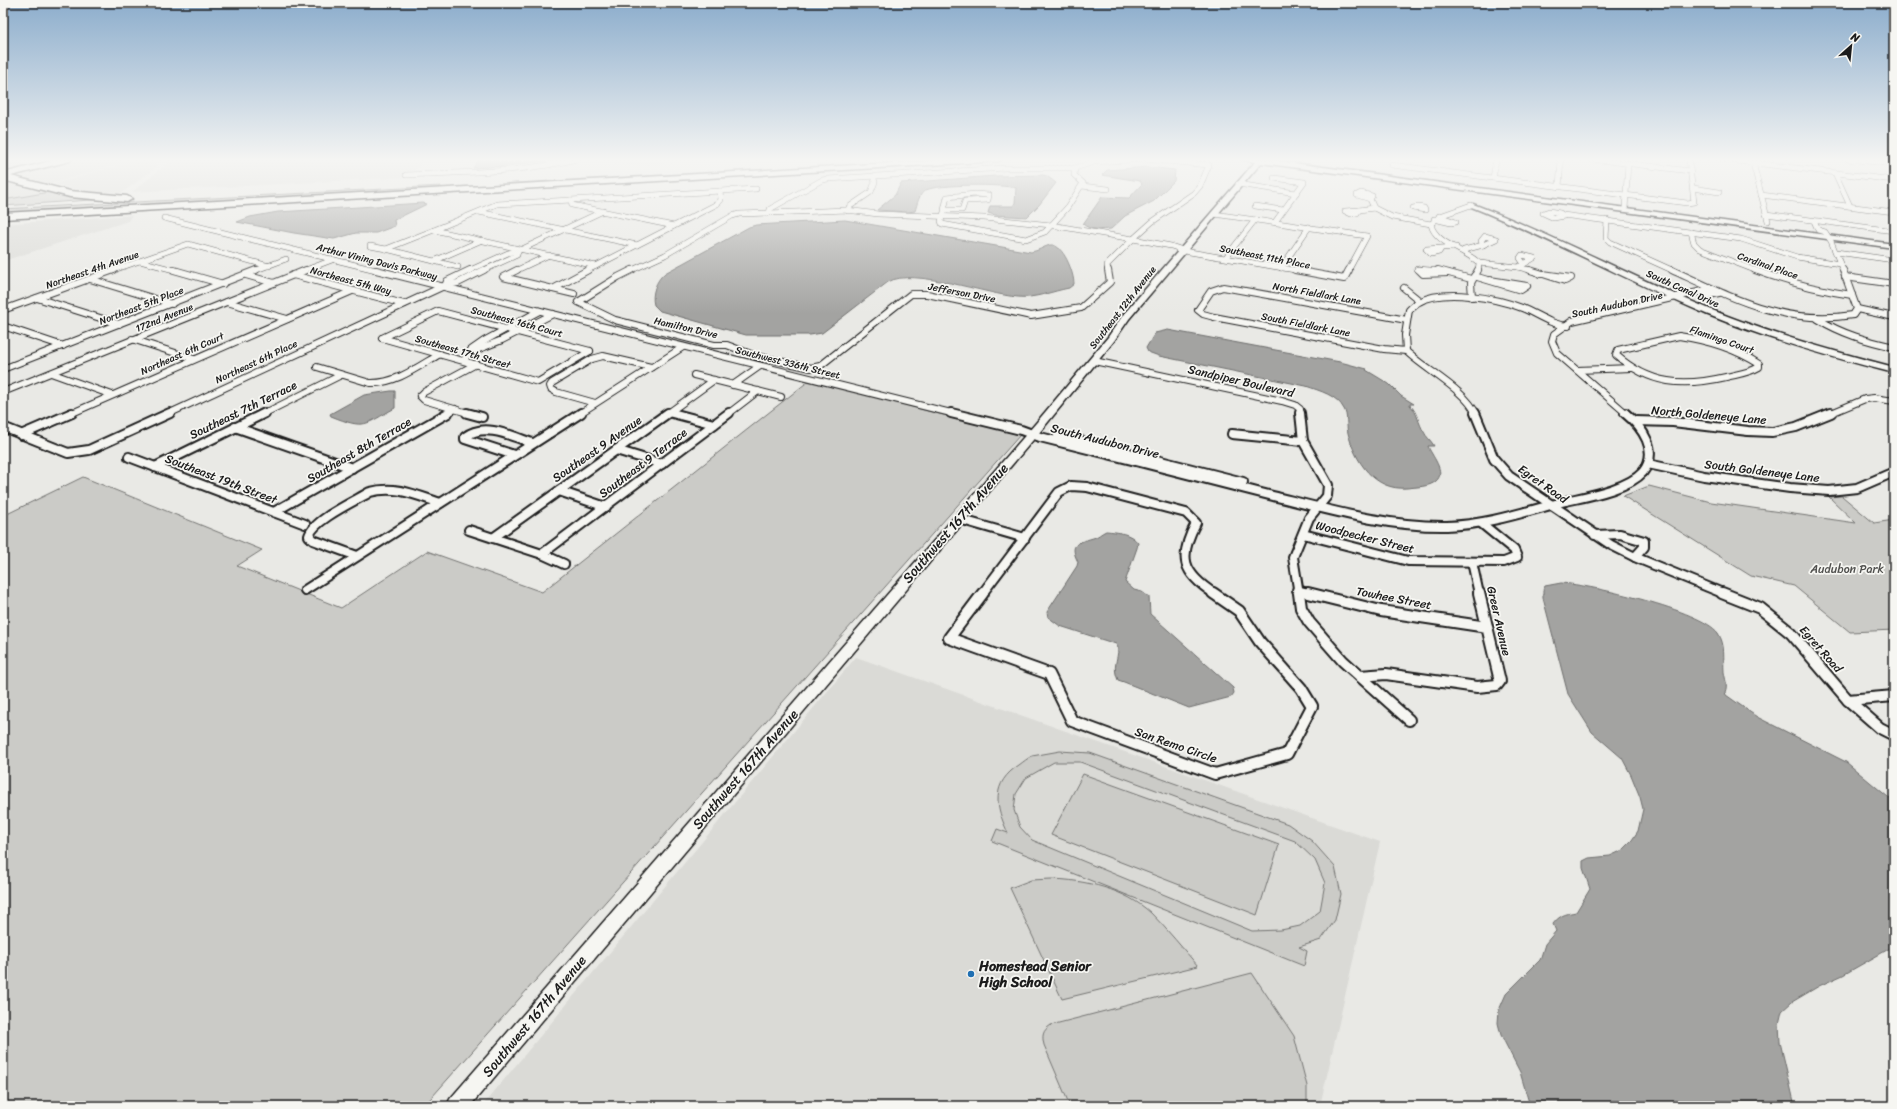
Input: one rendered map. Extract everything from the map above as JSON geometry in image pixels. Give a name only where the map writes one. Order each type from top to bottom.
[{"type":"highway","points":[[3,215],[73,211]]},
{"type":"street","points":[[386,249],[482,211]]},
{"type":"street","points":[[597,211],[674,226]]},
{"type":"street","points":[[553,289],[704,211]]},
{"type":"street","points":[[770,211],[769,214],[832,211]]},
{"type":"street","points":[[849,211],[867,217],[943,216],[960,211]]},
{"type":"street","points":[[944,211],[942,224],[1026,239],[1045,232],[1065,211]]},
{"type":"street","points":[[1132,241],[1152,222],[1171,211]]},
{"type":"street","points":[[1275,222],[1282,211]]},
{"type":"street","points":[[1380,211],[1397,218],[1433,215],[1447,211]]},
{"type":"street","name":"South Canal Drive","points":[[1495,211],[1679,299],[1721,317],[1776,336],[1894,370]]},
{"type":"street","points":[[1646,211],[1894,244]]},
{"type":"street","points":[[1765,211],[1768,222]]},
{"type":"street","points":[[479,212],[637,245]]},
{"type":"street","points":[[444,286],[447,280],[493,259],[520,250],[603,212]]},
{"type":"street","points":[[1215,212],[1255,220],[1309,227],[1281,268]]},
{"type":"street","name":"Southeast 12th Avenue","points":[[1033,433],[1111,339],[1126,317],[1215,212]]},
{"type":"street","name":"Hamilton Drive","points":[[769,214],[739,214],[732,216],[664,255],[618,277],[578,302],[615,320],[714,345],[738,348],[756,356],[816,368]]},
{"type":"street","points":[[1766,214],[1894,231]]},
{"type":"street","points":[[1433,215],[1432,231],[1437,236],[1464,250],[1480,262],[1521,266],[1540,274]]},
{"type":"street","points":[[1563,215],[1741,239],[1797,257],[1840,264]]},
{"type":"street","name":"Southeast 11th Place","points":[[943,216],[1050,227],[1171,246],[1183,250],[1344,279],[1367,236],[1309,227]]},
{"type":"street","name":"Arthur Vining Davis Parkway","points":[[164,218],[444,286],[539,311]]},
{"type":"street","points":[[1226,257],[1255,220]]},
{"type":"street","points":[[1607,220],[1606,238],[1610,242],[1719,293],[1776,312],[1818,319],[1853,316],[1857,309],[1836,252],[1827,234],[1818,230],[1814,221]]},
{"type":"street","points":[[1826,222],[1830,231],[1827,234]]},
{"type":"street","points":[[434,230],[596,266]]},
{"type":"street","name":"Cardinal Place","points":[[1691,232],[1693,245],[1707,253],[1786,282],[1819,290],[1852,295]]},
{"type":"street","points":[[434,261],[482,240]]},
{"type":"street","name":"Jefferson Drive","points":[[816,368],[911,294],[927,294],[1031,316],[1082,308],[1110,282],[1108,265],[1132,241]]},
{"type":"street","name":"Northeast 4th Avenue","points":[[3,310],[188,244],[270,266]]},
{"type":"street","points":[[370,246],[458,267]]},
{"type":"street","points":[[1464,250],[1484,246]]},
{"type":"street","points":[[1441,249],[1456,247]]},
{"type":"street","points":[[444,286],[458,283],[518,255],[520,250]]},
{"type":"street","points":[[1836,252],[1894,260]]},
{"type":"street","points":[[549,256],[503,277],[574,294]]},
{"type":"street","name":"Northeast 5th Place","points":[[3,369],[286,259]]},
{"type":"street","name":"172nd Avenue","points":[[3,392],[51,373],[130,338],[228,302],[329,259]]},
{"type":"street","name":"172nd Avenue","points":[[3,387],[329,259]]},
{"type":"street","points":[[493,259],[503,262]]},
{"type":"street","points":[[140,261],[223,284]]},
{"type":"street","points":[[1472,297],[1469,285],[1480,268],[1480,262]]},
{"type":"street","points":[[1448,273],[1527,286],[1522,290],[1490,280]]},
{"type":"street","points":[[246,275],[272,282]]},
{"type":"street","name":"Northeast 5th Way","points":[[293,275],[404,304]]},
{"type":"street","points":[[1845,276],[1894,284]]},
{"type":"street","points":[[90,279],[172,304]]},
{"type":"street","name":"Northeast 6th Place","points":[[21,434],[68,453],[89,450],[444,286]]},
{"type":"street","name":"North Fieldlark Lane","points":[[1203,314],[1198,310],[1204,299],[1213,289],[1223,287],[1407,320]]},
{"type":"street","points":[[1404,288],[1420,301]]},
{"type":"street","name":"South Audubon Drive","points":[[1033,433],[1044,432],[1376,520],[1445,526],[1481,523],[1625,484],[1638,477],[1648,464],[1651,454],[1650,443],[1645,434],[1635,421],[1557,353],[1552,344],[1554,334],[1565,326],[1679,299],[1711,289]]},
{"type":"street","name":"Northeast 6th Court","points":[[21,434],[352,291]]},
{"type":"street","name":"South Audubon Drive","points":[[1679,299],[1719,293]]},
{"type":"street","points":[[1406,351],[1405,335],[1411,307],[1420,301],[1445,296],[1472,297],[1510,304],[1565,326]]},
{"type":"street","points":[[37,298],[119,324]]},
{"type":"street","points":[[228,302],[287,319]]},
{"type":"street","points":[[1857,309],[1894,318]]},
{"type":"street","name":"Southeast 16th Court","points":[[382,338],[438,311],[590,351],[538,382]]},
{"type":"street","points":[[453,357],[465,354],[479,344],[539,311]]},
{"type":"street","name":"Southwest 336th Street","points":[[539,311],[1033,433]]},
{"type":"street","points":[[464,360],[467,355],[487,347],[553,314]]},
{"type":"street","name":"South Fieldlark Lane","points":[[1203,314],[1384,350],[1406,351]]},
{"type":"street","points":[[1818,319],[1833,329],[1847,335],[1894,347]]},
{"type":"street","points":[[3,326],[63,346]]},
{"type":"street","name":"Flamingo Court","points":[[1577,370],[1632,368],[1658,379],[1691,384],[1708,382],[1752,370],[1759,367],[1759,364],[1750,358],[1702,341],[1679,336],[1625,348],[1616,352],[1619,358],[1632,368]]},
{"type":"street","points":[[130,338],[194,359]]},
{"type":"street","name":"Southeast 17th Street","points":[[382,338],[538,382]]},
{"type":"street","points":[[479,344],[480,346],[487,347]]},
{"type":"street","points":[[305,590],[683,347]]},
{"type":"street","points":[[725,357],[738,348]]},
{"type":"street","name":"Egret Road","points":[[1406,351],[1414,359],[1460,394],[1473,407],[1494,460],[1509,476],[1611,545],[1635,557],[1760,608],[1791,633],[1848,700],[1880,728],[1894,735]]},
{"type":"street","points":[[317,367],[341,375],[378,384],[390,381],[440,354]]},
{"type":"street","points":[[595,403],[556,392],[551,390],[550,386],[552,383],[597,357],[609,356],[651,367]]},
{"type":"street","name":"Sandpiper Boulevard","points":[[1094,360],[1295,405],[1300,409],[1302,416],[1303,441],[1328,485],[1328,493],[1309,518],[1293,557],[1301,608],[1305,617],[1343,661],[1409,720]]},
{"type":"street","points":[[476,364],[424,392],[420,396],[424,400],[482,417]]},
{"type":"street","points":[[737,386],[763,367]]},
{"type":"street","points":[[51,373],[112,395]]},
{"type":"street","name":"Southeast 7th Terrace","points":[[155,467],[341,375]]},
{"type":"street","points":[[694,375],[781,397]]},
{"type":"street","name":"Southeast 9 Avenue","points":[[493,538],[714,380]]},
{"type":"street","name":"Southeast 9 Terrace","points":[[542,554],[758,391]]},
{"type":"street","name":"North Goldeneye Lane","points":[[1635,421],[1680,423],[1748,431],[1772,432],[1790,429],[1865,399],[1874,398],[1894,401]]},
{"type":"street","name":"Southeast 8th Terrace","points":[[274,512],[455,409]]},
{"type":"street","points":[[669,412],[714,424]]},
{"type":"street","points":[[3,427],[21,434]]},
{"type":"street","points":[[235,427],[352,468]]},
{"type":"street","points":[[514,455],[465,439],[465,437],[472,431],[483,429],[532,444]]},
{"type":"street","name":"Southwest 167th Avenue","points":[[457,1106],[1033,433]]},
{"type":"street","points":[[1232,434],[1303,441]]},
{"type":"street","points":[[616,450],[662,464]]},
{"type":"street","name":"Southeast 19th Street","points":[[129,457],[305,524]]},
{"type":"street","name":"South Goldeneye Lane","points":[[1648,464],[1688,474],[1822,491],[1857,488],[1894,472]]},
{"type":"street","name":"San Remo Circle","points":[[1071,486],[1087,487],[1186,513],[1196,523],[1187,541],[1185,563],[1194,578],[1235,608],[1247,620],[1260,642],[1304,690],[1312,706],[1287,754],[1215,774],[1072,721],[1049,674],[949,638],[1026,535],[1059,492],[1071,486]]},
{"type":"street","points":[[356,556],[313,540],[309,536],[310,532],[318,523],[370,492],[378,489],[398,488],[440,503]]},
{"type":"street","points":[[559,491],[606,507]]},
{"type":"street","points":[[961,517],[1026,535]]},
{"type":"street","name":"Woodpecker Street","points":[[1303,534],[1408,561],[1504,562],[1510,561],[1517,557],[1514,550],[1481,523]]},
{"type":"street","points":[[469,530],[542,554],[564,564]]},
{"type":"street","points":[[1595,535],[1619,533],[1629,534],[1644,542],[1644,547],[1635,557]]},
{"type":"street","name":"Greer Avenue","points":[[1360,676],[1386,674],[1477,687],[1497,685],[1500,681],[1472,562]]},
{"type":"street","name":"Towhee Street","points":[[1297,590],[1381,611],[1487,626]]},
{"type":"street","points":[[1848,700],[1894,696]]},
{"type":"shaded area","points":[[413,211],[394,220],[395,226],[376,233],[356,233],[334,239],[237,222],[250,217],[278,212]]},
{"type":"shaded area","points":[[889,211],[915,211],[908,212]]},
{"type":"shaded area","points":[[989,211],[1033,211],[1027,217],[995,215],[988,213]]},
{"type":"shaded area","points":[[1092,211],[1135,211],[1125,216],[1111,229],[1092,228],[1083,224]]},
{"type":"shaded area","points":[[132,215],[128,221],[3,261],[3,224]]},
{"type":"shaded area","points":[[845,220],[1031,252],[1050,245],[1055,246],[1063,254],[1070,266],[1074,284],[1069,288],[1037,296],[1018,297],[951,283],[914,278],[899,278],[888,282],[822,333],[810,335],[746,335],[660,311],[654,305],[653,296],[655,288],[659,279],[665,273],[749,227],[756,225]]},
{"type":"shaded area","points":[[1168,330],[1340,362],[1367,369],[1366,370],[1389,384],[1401,396],[1414,404],[1410,405],[1415,411],[1425,434],[1434,446],[1428,446],[1439,468],[1439,477],[1433,483],[1422,486],[1395,488],[1385,485],[1368,472],[1361,463],[1351,444],[1347,430],[1345,411],[1341,404],[1333,397],[1306,386],[1159,356],[1148,352],[1146,348],[1155,333]]},
{"type":"shaded area","points":[[395,391],[395,408],[370,422],[364,424],[351,423],[331,416],[330,414],[364,395]]},
{"type":"shaded area","points":[[1106,531],[1128,535],[1138,543],[1125,582],[1134,590],[1142,592],[1149,597],[1150,614],[1233,688],[1234,693],[1231,697],[1189,708],[1118,680],[1115,671],[1118,653],[1116,644],[1060,626],[1048,617],[1047,612],[1077,566],[1078,562],[1074,551],[1076,545],[1082,541],[1096,537]]},
{"type":"shaded area","points":[[1561,583],[1596,588],[1644,600],[1691,616],[1708,624],[1718,633],[1721,638],[1724,652],[1726,695],[1757,717],[1846,762],[1894,802],[1894,946],[1843,975],[1819,986],[1792,1002],[1782,1011],[1779,1024],[1780,1042],[1795,1106],[1530,1106],[1520,1072],[1501,1035],[1498,1023],[1499,1010],[1506,994],[1540,960],[1545,944],[1556,931],[1553,924],[1563,915],[1576,912],[1590,889],[1583,868],[1583,861],[1589,858],[1610,856],[1621,851],[1632,840],[1638,831],[1643,809],[1631,775],[1622,758],[1592,732],[1568,694],[1543,598],[1543,590],[1545,586]]},
{"type":"shaded area","name":"Homestead Senior High School","points":[[856,657],[1380,842],[1320,1106],[482,1106]]},
{"type":"green space","points":[[3,211],[42,211],[3,213]]},
{"type":"green space","points":[[810,380],[1020,435],[424,1106],[3,1106],[3,516],[83,477],[262,550],[237,566],[341,608],[427,551],[542,592]]},
{"type":"green space","name":"Audubon Park","points":[[1649,486],[1711,502],[1856,523],[1829,497],[1842,496],[1874,523],[1894,520],[1894,630],[1850,632],[1794,586],[1751,576],[1623,496]]},
{"type":"green space","points":[[1060,751],[1090,753],[1288,824],[1312,841],[1335,867],[1341,894],[1335,920],[1321,940],[1299,947],[1307,951],[1304,966],[992,841],[997,829],[1008,833],[1000,814],[998,804],[1000,787],[1004,779],[1010,772],[1032,756]],"holes":[[[1054,762],[1080,762],[1295,841],[1315,860],[1325,883],[1320,911],[1300,926],[1281,930],[1252,931],[1032,840],[1020,827],[1014,810],[1016,794],[1026,778]]]},
{"type":"green space","points":[[1083,774],[1279,845],[1257,915],[1051,835]]},
{"type":"green space","points":[[1051,879],[1077,881],[1104,887],[1141,905],[1151,913],[1198,966],[1062,999],[1010,888],[1031,880]]},
{"type":"green space","points":[[1252,973],[1294,1036],[1307,1086],[1307,1106],[1070,1106],[1044,1045],[1043,1034],[1051,1025]]},
{"type":"place","name":"Homestead Senior High School","points":[[971,974]]}]
